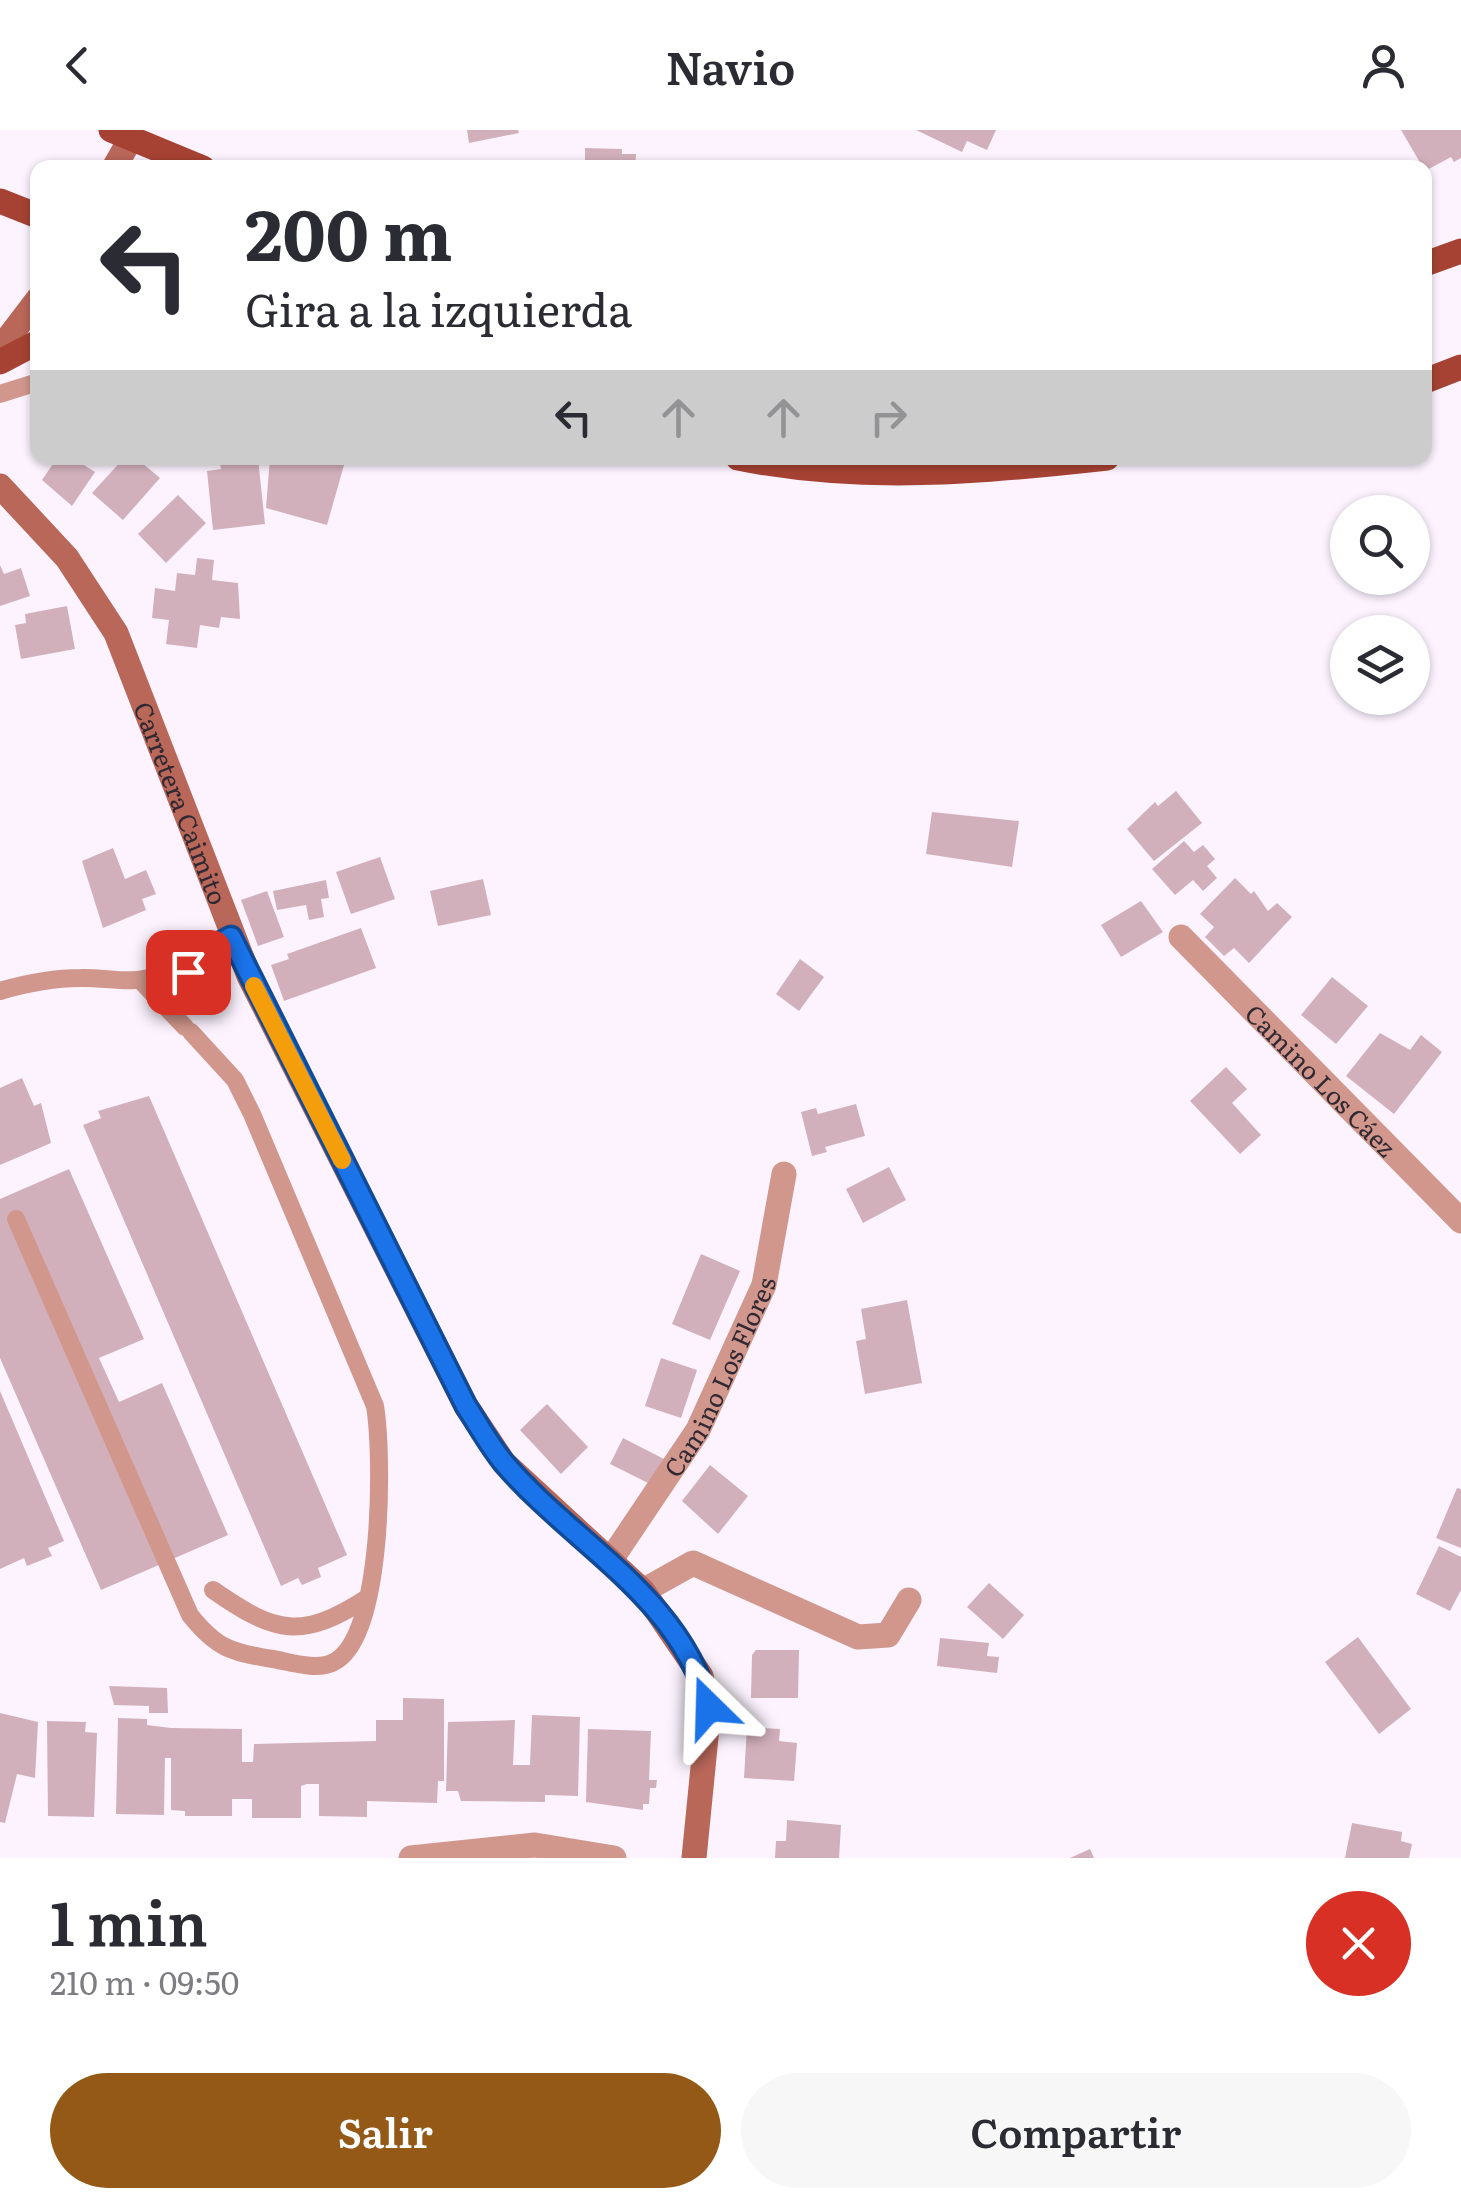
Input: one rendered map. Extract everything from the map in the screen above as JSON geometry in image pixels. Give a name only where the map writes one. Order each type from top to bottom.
[{"type":"main road","points":[[126,133],[185,160]]},
{"type":"main road","points":[[0,202],[30,213]]},
{"type":"main road","points":[[1432,261],[1461,251]]},
{"type":"main road","points":[[0,362],[30,346]]},
{"type":"main road","points":[[1432,378],[1461,367]]},
{"type":"main road","points":[[790,465],[856,474],[988,471],[1042,465]]},
{"type":"street","points":[[117,160],[126,133]]},
{"type":"street","points":[[0,349],[30,310]]},
{"type":"street","name":"Carretera Caimito","points":[[0,486],[67,558],[116,633],[231,937],[466,1406],[504,1463],[642,1591],[701,1676],[709,1707],[694,1858]]},
{"type":"street","name":"Camino Los Cáez","points":[[1181,937],[1461,1221]]},
{"type":"street","name":"Camino Los Flores","points":[[610,1561],[698,1430],[715,1394],[764,1285],[784,1174]]},
{"type":"street","points":[[642,1591],[693,1564],[858,1638],[888,1635],[909,1600]]},
{"type":"street","points":[[410,1858],[534,1845],[614,1858]]},
{"type":"lane","points":[[0,394],[30,385]]},
{"type":"lane","points":[[0,991],[35,981],[78,978],[168,981],[202,964],[205,951],[231,937]]},
{"type":"lane","points":[[148,979],[158,960],[176,951],[192,944],[205,951]]},
{"type":"lane","points":[[16,1219],[190,1615],[212,1643],[239,1653],[304,1664],[334,1662],[347,1650],[368,1598],[382,1502],[382,1447],[375,1406],[252,1114],[234,1080],[148,979]]},
{"type":"lane","points":[[214,1590],[267,1622],[309,1629],[329,1623],[368,1598]]},
{"type":"building","points":[[467,130],[518,130],[519,133],[469,143]]},
{"type":"building","points":[[916,130],[996,130],[987,150],[967,141],[962,152]]},
{"type":"building","points":[[1401,130],[1461,130],[1461,158],[1454,162],[1451,157],[1432,167],[1432,160],[1419,160]]},
{"type":"building","points":[[585,148],[622,149],[622,154],[636,154],[636,160],[585,160]]},
{"type":"building","points":[[52,465],[84,465],[95,472],[72,506],[42,480]]},
{"type":"building","points":[[118,465],[144,465],[160,478],[123,520],[92,493]]},
{"type":"building","points":[[220,465],[259,465],[265,524],[213,530],[207,471],[221,469]]},
{"type":"building","points":[[269,465],[344,465],[327,525],[266,508]]},
{"type":"building","points":[[178,495],[206,523],[166,563],[138,534]]},
{"type":"building","points":[[197,558],[214,560],[212,580],[238,583],[240,619],[221,617],[219,628],[200,625],[197,648],[166,644],[169,620],[152,618],[155,588],[175,591],[177,573],[195,575]]},
{"type":"building","points":[[0,565],[4,574],[21,568],[30,596],[0,606]]},
{"type":"building","points":[[67,606],[75,649],[21,659],[15,625],[26,623],[25,614]]},
{"type":"building","points":[[1176,791],[1202,823],[1154,861],[1127,829],[1155,802],[1158,806]]},
{"type":"building","points":[[932,812],[1019,821],[1012,867],[926,854]]},
{"type":"building","points":[[1184,841],[1194,852],[1203,845],[1215,859],[1207,866],[1217,878],[1203,891],[1193,880],[1175,895],[1152,869]]},
{"type":"building","points":[[113,848],[125,879],[146,870],[156,894],[142,899],[146,910],[103,928],[82,861]]},
{"type":"building","points":[[380,857],[395,899],[351,914],[336,872]]},
{"type":"building","points":[[1235,878],[1251,894],[1254,891],[1268,911],[1277,903],[1292,917],[1249,963],[1234,948],[1224,956],[1205,937],[1214,927],[1200,914]]},
{"type":"building","points":[[483,879],[491,915],[438,926],[430,891]]},
{"type":"building","points":[[326,880],[329,898],[321,899],[324,917],[309,920],[306,905],[277,910],[273,891]]},
{"type":"building","points":[[267,891],[284,937],[258,946],[241,900]]},
{"type":"building","points":[[1141,901],[1163,932],[1121,957],[1101,925]]},
{"type":"building","points":[[361,928],[376,968],[284,1001],[271,965],[289,959],[287,954]]},
{"type":"building","points":[[800,959],[824,977],[799,1011],[776,994]]},
{"type":"building","points":[[1332,977],[1368,1006],[1336,1044],[1301,1015]]},
{"type":"building","points":[[1380,1033],[1410,1050],[1421,1035],[1442,1052],[1394,1114],[1346,1076]]},
{"type":"building","points":[[1226,1067],[1247,1089],[1232,1103],[1261,1135],[1240,1154],[1190,1101]]},
{"type":"building","points":[[22,1078],[34,1106],[41,1103],[51,1143],[0,1165],[0,1088]]},
{"type":"building","points":[[149,1096],[347,1555],[318,1568],[321,1577],[302,1585],[298,1578],[281,1586],[83,1125],[101,1118],[98,1111]]},
{"type":"building","points":[[856,1104],[865,1136],[825,1147],[827,1152],[812,1156],[801,1112],[816,1108],[818,1114]]},
{"type":"building","points":[[889,1167],[906,1200],[863,1223],[846,1189]]},
{"type":"building","points":[[69,1169],[144,1339],[99,1358],[119,1402],[162,1383],[228,1535],[101,1590],[0,1358],[0,1199]]},
{"type":"building","points":[[701,1254],[740,1271],[710,1340],[672,1324]]},
{"type":"building","points":[[907,1300],[922,1383],[865,1394],[856,1341],[866,1339],[861,1309]]},
{"type":"building","points":[[661,1358],[697,1370],[681,1418],[645,1406]]},
{"type":"building","points":[[0,1391],[64,1541],[48,1548],[52,1556],[27,1566],[24,1558],[0,1569]]},
{"type":"building","points":[[547,1404],[588,1447],[561,1474],[520,1430]]},
{"type":"building","points":[[623,1438],[666,1460],[652,1485],[610,1464]]},
{"type":"building","points":[[710,1465],[748,1496],[718,1534],[682,1501]]},
{"type":"building","points":[[1457,1488],[1461,1489],[1461,1548],[1436,1538]]},
{"type":"building","points":[[1439,1546],[1461,1557],[1461,1590],[1450,1611],[1416,1594]]},
{"type":"building","points":[[989,1583],[1024,1615],[1003,1639],[967,1607]]},
{"type":"building","points":[[1358,1637],[1411,1709],[1379,1734],[1325,1662]]},
{"type":"building","points":[[940,1638],[989,1643],[987,1656],[999,1657],[997,1673],[937,1666]]},
{"type":"building","points":[[756,1650],[799,1650],[798,1698],[751,1698],[752,1655]]},
{"type":"building","points":[[109,1686],[167,1688],[168,1713],[149,1713],[149,1706],[114,1705]]},
{"type":"building","points":[[403,1698],[444,1699],[444,1781],[438,1781],[437,1803],[367,1801],[367,1817],[319,1816],[319,1784],[307,1784],[301,1786],[301,1818],[252,1818],[252,1799],[232,1799],[232,1816],[185,1816],[185,1811],[171,1810],[171,1758],[165,1758],[164,1815],[116,1814],[118,1718],[147,1719],[147,1725],[171,1728],[242,1729],[242,1762],[253,1762],[254,1744],[376,1741],[376,1720],[403,1720]]},
{"type":"building","points":[[0,1713],[38,1722],[35,1778],[17,1774],[5,1823],[0,1822]]},
{"type":"building","points":[[532,1715],[580,1717],[578,1796],[545,1795],[545,1802],[461,1801],[458,1791],[446,1791],[448,1722],[515,1720],[513,1765],[530,1765]]},
{"type":"building","points":[[47,1721],[86,1722],[85,1732],[97,1733],[94,1817],[48,1816]]},
{"type":"building","points":[[747,1727],[780,1729],[779,1741],[797,1743],[794,1781],[744,1778]]},
{"type":"building","points":[[588,1729],[651,1731],[649,1780],[657,1780],[643,1810],[586,1802]]},
{"type":"building","points":[[787,1820],[841,1825],[839,1858],[775,1858],[776,1841],[786,1841]]},
{"type":"building","points":[[1352,1823],[1402,1832],[1401,1841],[1412,1844],[1409,1858],[1345,1858]]},
{"type":"building","points":[[1090,1849],[1094,1858],[1070,1858]]},
{"type":"slow traffic","points":[[254,986],[342,1160]]},
{"type":"route","points":[[188,972],[202,964],[205,951],[231,937],[466,1406],[504,1463],[642,1591],[701,1676],[709,1707]]}]
